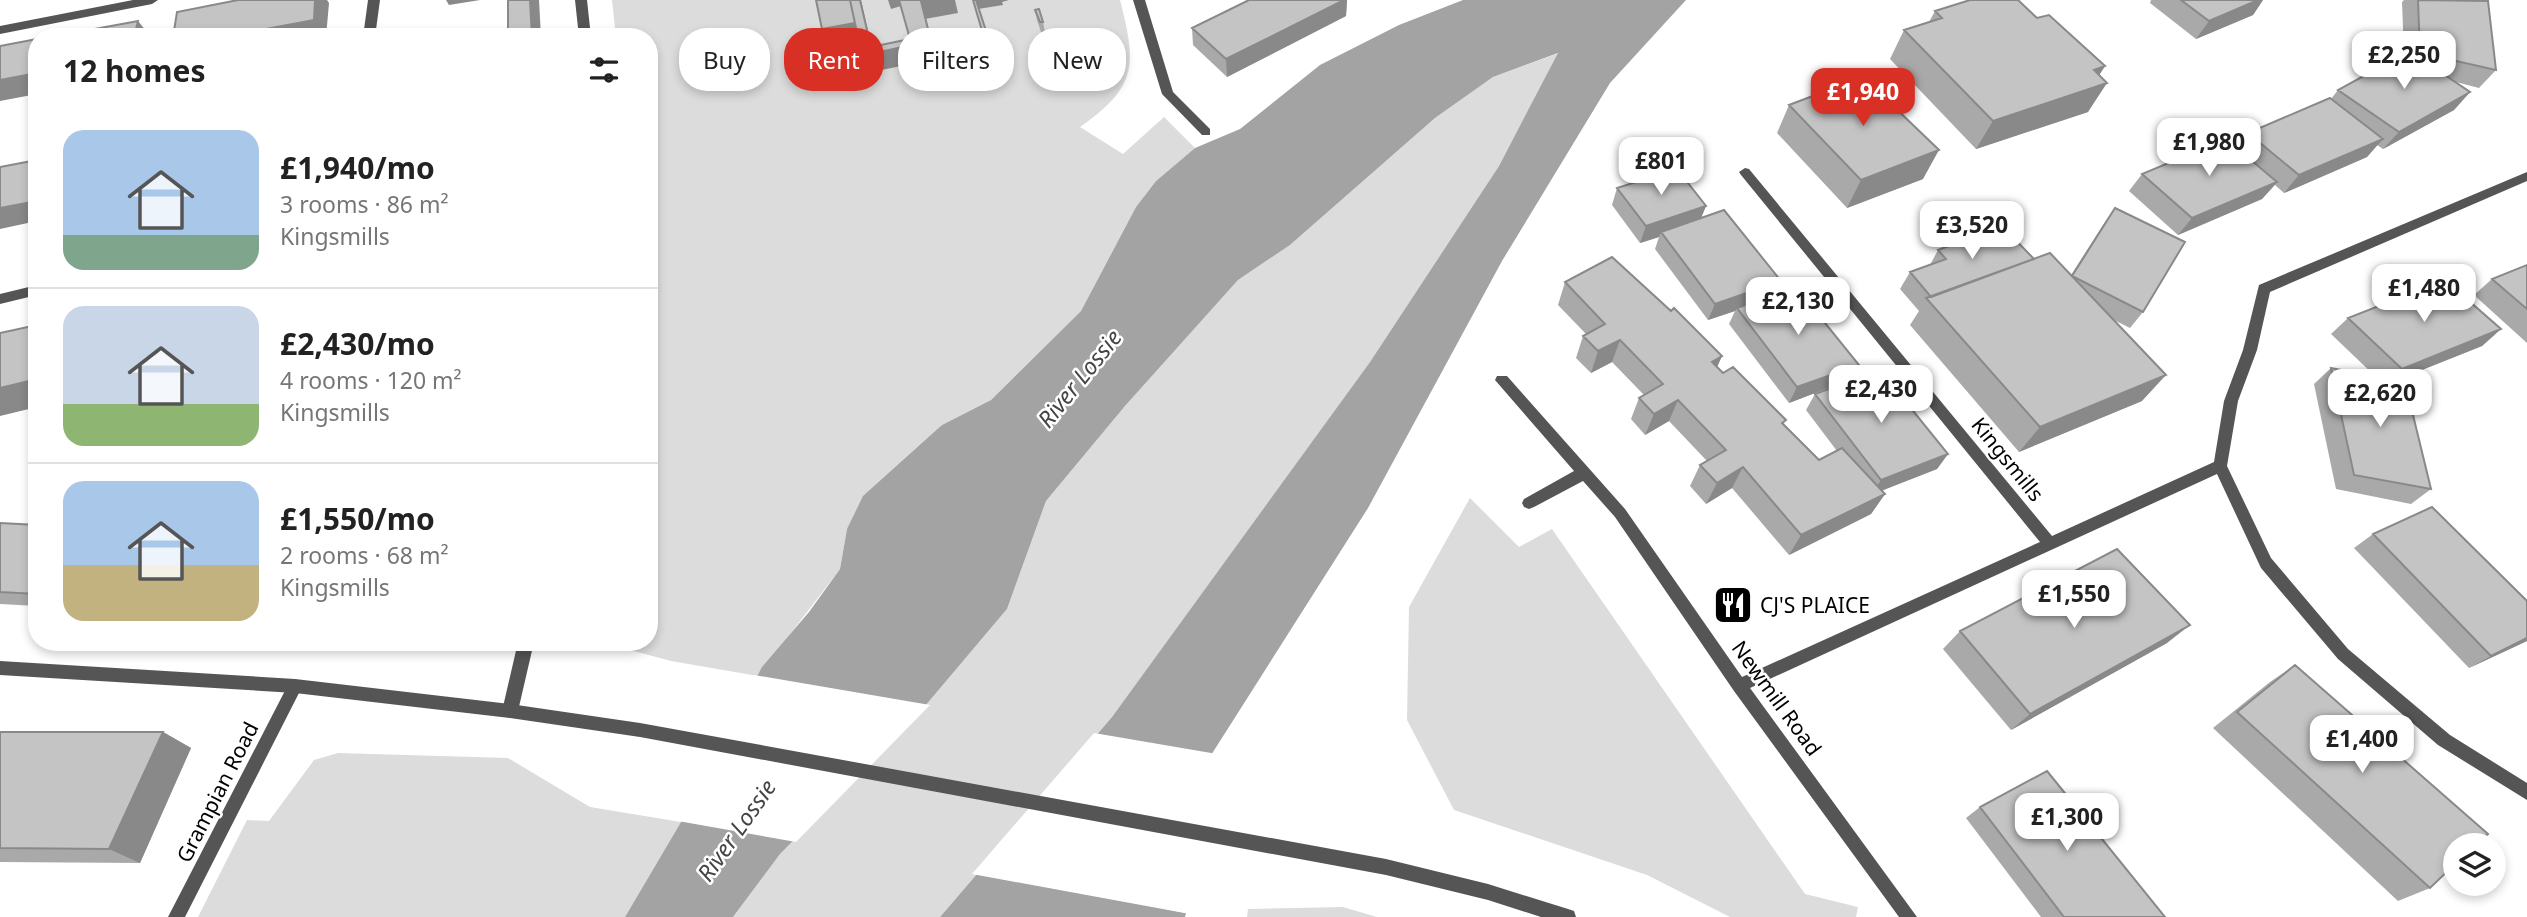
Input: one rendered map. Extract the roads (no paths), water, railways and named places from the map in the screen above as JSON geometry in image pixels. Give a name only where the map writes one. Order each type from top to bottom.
[{"type":"street","points":[[0,30],[152,0]]},
{"type":"street","points":[[370,28],[374,0]]},
{"type":"street","points":[[581,0],[584,28]]},
{"type":"street","points":[[1139,0],[1168,94],[1206,132]]},
{"type":"street","name":"Kingsmills","points":[[1745,173],[2051,545]]},
{"type":"street","points":[[2527,176],[2264,289],[2250,351],[2231,401],[2220,466],[2266,563],[2343,654],[2444,740],[2527,792]]},
{"type":"street","points":[[0,299],[28,292]]},
{"type":"street","name":"Newmill Road","points":[[1502,380],[1620,513],[1739,685],[1909,917]]},
{"type":"street","points":[[1739,685],[2220,466]]},
{"type":"street","points":[[1529,503],[1584,473]]},
{"type":"street","points":[[510,711],[524,651]]},
{"type":"street","points":[[0,668],[295,686],[510,711],[640,730],[1257,842],[1488,892],[1568,917]]},
{"type":"street","name":"Grampian Road","points":[[176,917],[295,686]]},
{"type":"water","name":"River Lossie","points":[[1463,0],[1686,0],[1610,83],[1502,261],[1368,508],[1119,900],[1186,913],[1185,917],[940,917],[1112,717],[1370,362],[1499,166],[1558,53],[1493,77],[1435,118],[1290,245],[1238,280],[1125,406],[1046,501],[1007,609],[909,725],[780,854],[733,917],[625,917],[681,822],[762,667],[809,612],[840,569],[847,529],[863,496],[942,425],[991,400],[1081,311],[1136,207],[1156,181],[1195,148],[1240,129],[1320,65],[1399,25]]},
{"type":"place","name":"CJ'S PLAICE","points":[[1733,605]]}]
